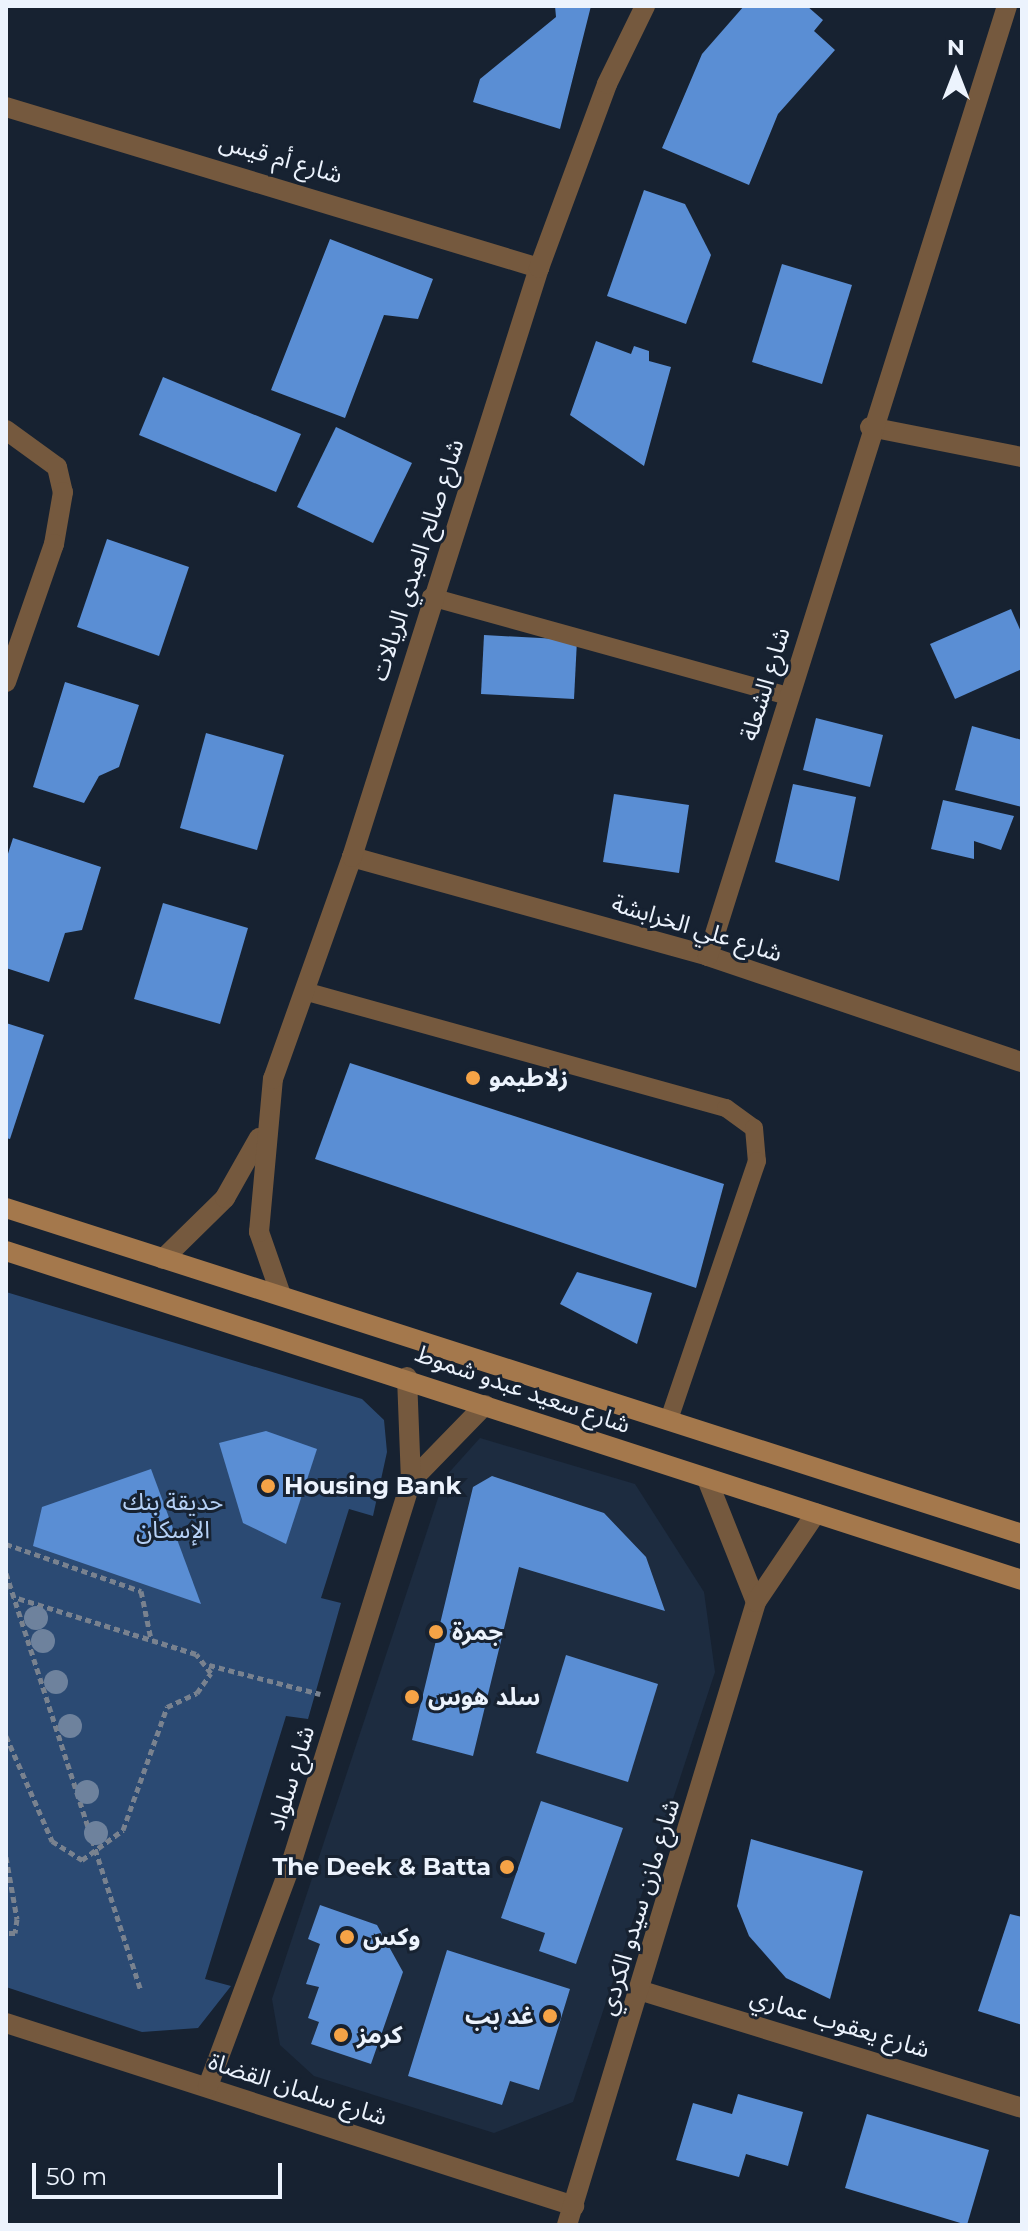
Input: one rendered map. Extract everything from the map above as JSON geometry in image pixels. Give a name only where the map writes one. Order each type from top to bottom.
[{"type":"main road","name":"شارع سعيد عبدو شموط","points":[[6,1208],[1022,1534]]},
{"type":"main road","name":"شارع سعيد عبدو شموط","points":[[6,1251],[407,1377],[707,1479],[1022,1580]]},
{"type":"street","name":"شارع الشعلة","points":[[708,956],[870,427],[1007,6]]},
{"type":"street","name":"شارع صالح العبدي الريالات","points":[[163,1259],[225,1198],[264,1128],[304,991],[352,857],[431,597],[539,268],[638,9]]},
{"type":"street","name":"شارع أم قيس","points":[[6,107],[539,268]]},
{"type":"street","points":[[870,427],[1022,457]]},
{"type":"street","points":[[6,430],[57,467],[60,517],[6,682]]},
{"type":"street","name":"شارع علي الخرابشة","points":[[352,857],[708,956],[1022,1062]]},
{"type":"street","name":"شارع صالح العبدي الريالات","points":[[264,1128],[259,1232],[281,1295]]},
{"type":"street","name":"شارع سلواد","points":[[208,2086],[266,1936],[411,1481],[407,1377]]},
{"type":"street","name":"شارع سلواد","points":[[411,1481],[485,1405]]},
{"type":"street","points":[[707,1479],[756,1602]]},
{"type":"street","name":"شارع مازن سيدو الكردي","points":[[570,2216],[642,1991],[756,1602],[816,1513]]},
{"type":"street","name":"شارع يعقوب عماري","points":[[642,1991],[1022,2108]]},
{"type":"street","name":"شارع سلمان القضاة","points":[[6,2023],[208,2086],[570,2216]]},
{"type":"lane","points":[[431,597],[788,696]]},
{"type":"lane","points":[[304,991],[726,1108],[754,1128],[757,1161],[669,1419]]},
{"type":"path","points":[[6,1544],[141,1591],[151,1640]]},
{"type":"path","points":[[6,1573],[94,1855],[141,1991]]},
{"type":"path","points":[[14,1597],[151,1640],[209,1665],[341,1701]]},
{"type":"path","points":[[6,1736],[52,1841],[70,1858],[94,1855],[123,1830],[167,1707],[207,1685],[209,1665]]},
{"type":"path","points":[[6,1857],[17,1919],[15,1933],[6,1933]]},
{"type":"shaded area","points":[[480,1438],[635,1484],[704,1592],[715,1672],[573,2102],[494,2133],[314,2076],[280,2045],[272,1999],[445,1477]]},
{"type":"green space","name":"حديقة بنك الإسكان","points":[[6,1292],[362,1399],[384,1420],[387,1452],[373,1516],[349,1509],[321,1598],[341,1603],[308,1719],[286,1716],[205,1979],[231,1986],[198,2028],[142,2032],[6,1987]]},
{"type":"building","points":[[555,6],[591,6],[560,129],[473,102],[480,79],[556,17]]},
{"type":"building","points":[[744,6],[807,6],[823,20],[814,31],[835,50],[778,114],[749,185],[662,148],[702,54]]},
{"type":"building","points":[[644,190],[685,204],[711,255],[686,324],[607,296]]},
{"type":"building","points":[[330,239],[433,279],[418,319],[384,315],[345,418],[271,390]]},
{"type":"building","points":[[782,264],[852,285],[822,384],[752,362]]},
{"type":"building","points":[[596,341],[631,354],[634,346],[649,351],[649,361],[671,367],[644,466],[570,415]]},
{"type":"building","points":[[163,377],[301,434],[276,492],[139,435]]},
{"type":"building","points":[[336,427],[412,463],[373,543],[297,507]]},
{"type":"building","points":[[107,539],[189,567],[159,656],[77,627]]},
{"type":"building","points":[[1011,609],[1022,634],[1022,669],[955,699],[930,644]]},
{"type":"building","points":[[484,635],[577,640],[574,699],[481,694]]},
{"type":"building","points":[[65,682],[139,705],[119,767],[99,776],[84,803],[33,787]]},
{"type":"building","points":[[816,718],[883,735],[870,787],[803,770]]},
{"type":"building","points":[[972,726],[1022,740],[1022,807],[955,790]]},
{"type":"building","points":[[206,733],[284,755],[257,850],[180,828]]},
{"type":"building","points":[[793,784],[856,797],[839,881],[775,862]]},
{"type":"building","points":[[614,794],[689,805],[679,873],[603,862]]},
{"type":"building","points":[[943,800],[1014,816],[1001,850],[974,841],[974,859],[931,849]]},
{"type":"building","points":[[13,838],[101,867],[82,930],[65,933],[49,982],[6,968],[6,860]]},
{"type":"building","points":[[163,903],[248,928],[220,1024],[134,999]]},
{"type":"building","points":[[6,1023],[44,1035],[10,1139],[6,1138]]},
{"type":"building","points":[[350,1063],[724,1184],[696,1288],[315,1159]]},
{"type":"building","points":[[577,1272],[652,1293],[637,1344],[560,1304]]},
{"type":"building","name":"Housing Bank","points":[[266,1431],[317,1449],[286,1544],[243,1523],[219,1443]]},
{"type":"building","points":[[151,1469],[201,1604],[33,1546],[42,1507]]},
{"type":"building","points":[[492,1476],[604,1513],[646,1557],[665,1611],[519,1567],[473,1756],[412,1740],[473,1487]]},
{"type":"building","points":[[566,1655],[658,1684],[628,1782],[536,1753]]},
{"type":"building","points":[[541,1801],[623,1828],[576,1964],[539,1951],[545,1933],[501,1918]]},
{"type":"building","points":[[751,1839],[863,1871],[830,1999],[786,1978],[749,1936],[737,1906]]},
{"type":"building","points":[[320,1905],[377,1925],[403,1972],[371,2064],[311,2044],[319,2022],[308,2018],[319,1987],[306,1984],[320,1944],[308,1939]]},
{"type":"building","points":[[1010,1914],[1022,1917],[1022,2025],[978,2011]]},
{"type":"building","points":[[447,1950],[570,1989],[539,2090],[510,2081],[502,2105],[408,2076]]},
{"type":"building","points":[[738,2094],[803,2112],[788,2166],[746,2154],[739,2177],[676,2160],[693,2103],[732,2114]]},
{"type":"building","points":[[867,2114],[989,2150],[967,2225],[845,2188]]},
{"type":"place","name":"زلاطيمو","points":[[473,1078]]},
{"type":"place","name":"Housing Bank","points":[[268,1486]]},
{"type":"place","name":"جمرة","points":[[436,1632]]},
{"type":"place","name":"سلد هوس","points":[[412,1697]]},
{"type":"place","name":"The Deek & Batta","points":[[507,1867]]},
{"type":"place","name":"وكس","points":[[347,1937]]},
{"type":"place","name":"غد بب","points":[[550,2016]]},
{"type":"place","name":"كرمز","points":[[341,2035]]}]
